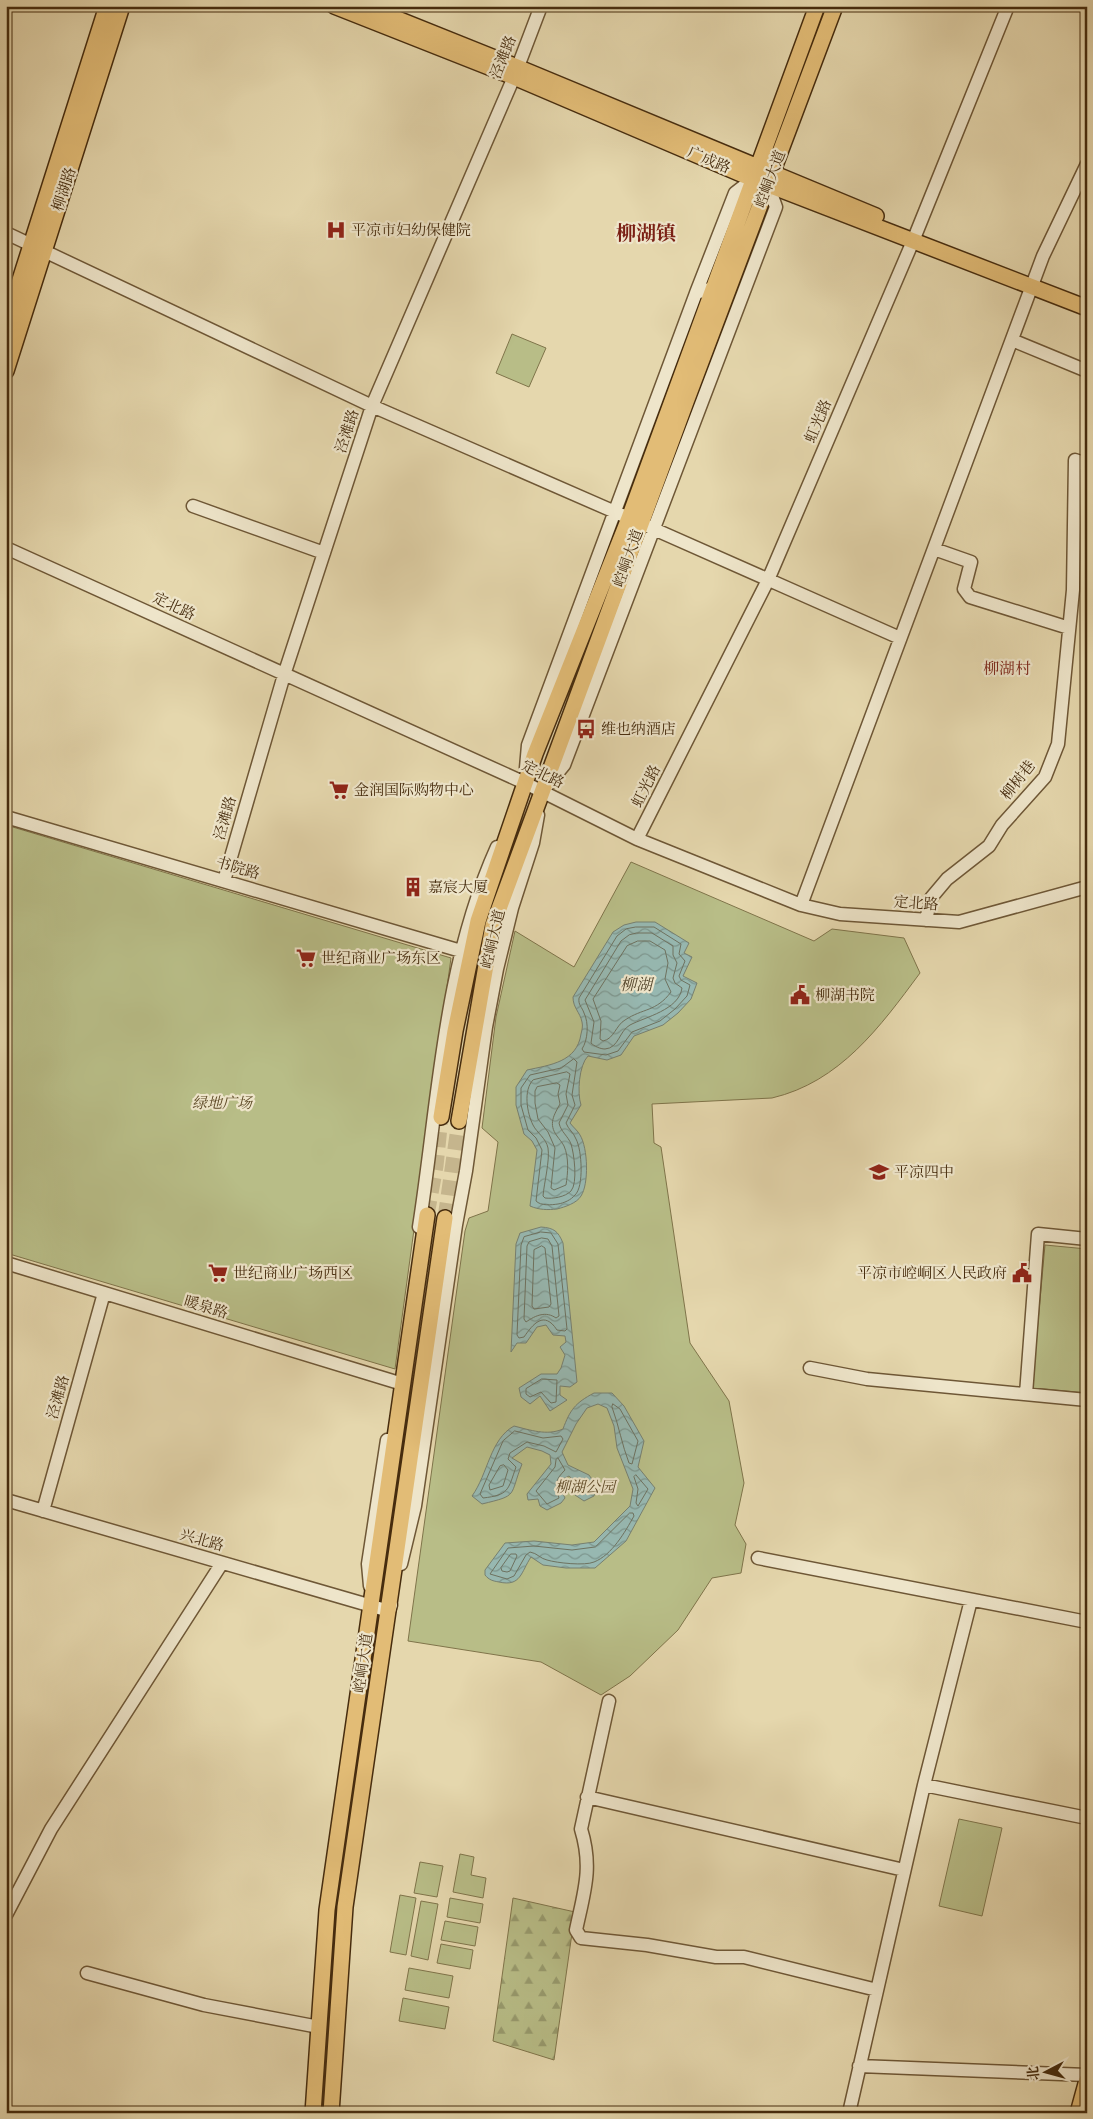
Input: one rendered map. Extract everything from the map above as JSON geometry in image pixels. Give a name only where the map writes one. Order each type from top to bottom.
[{"type":"main road","name":"柳湖路","points":[[6,371],[38,248],[107,6]]},
{"type":"main road","name":"柳湖路","points":[[6,324],[38,248],[122,6]]},
{"type":"main road","name":"广成路","points":[[334,6],[515,72]]},
{"type":"main road","name":"广成路","points":[[365,6],[515,72],[755,173],[1033,282],[1087,298]]},
{"type":"main road","name":"崆峒大道","points":[[441,1117],[454,1031],[478,921],[535,754],[641,524],[713,288],[817,6]]},
{"type":"main road","name":"崆峒大道","points":[[460,1121],[494,925],[641,524],[835,6]]},
{"type":"main road","name":"广成路","points":[[1033,282],[1087,308]]},
{"type":"main road","name":"崆峒大道","points":[[313,2113],[327,1910],[427,1215]]},
{"type":"main road","name":"崆峒大道","points":[[331,2113],[345,1907],[445,1218]]},
{"type":"main road","points":[[1078,2113],[1087,2080]]},
{"type":"main road","points":[[1085,2113],[1087,2108]]},
{"type":"street","name":"泾滩路","points":[[224,881],[284,675],[372,406],[515,72],[541,6]]},
{"type":"street","name":"虹光路","points":[[638,839],[768,580],[915,237],[1008,6]]},
{"type":"street","points":[[801,905],[1043,256],[1087,164]]},
{"type":"street","points":[[372,1606],[368,1564],[429,1164],[447,1020],[461,951],[480,884],[526,783],[528,745],[696,292],[735,193],[755,173]]},
{"type":"street","points":[[6,233],[372,406],[900,638]]},
{"type":"street","points":[[696,292],[713,288]]},
{"type":"street","points":[[1012,340],[1087,371]]},
{"type":"street","name":"柳树巷","points":[[926,920],[931,898],[946,879],[989,846],[1002,825],[1044,777],[1058,744],[1073,590],[1081,462]]},
{"type":"street","points":[[193,506],[324,553]]},
{"type":"street","name":"定北路","points":[[6,548],[526,783],[638,839],[801,905],[840,914],[958,922],[1087,888]]},
{"type":"street","points":[[934,549],[971,562],[964,589],[970,596],[1069,628]]},
{"type":"street","points":[[389,1611],[415,1506],[496,969],[512,908],[534,843],[543,791]]},
{"type":"street","name":"书院路","points":[[6,817],[461,951]]},
{"type":"street","points":[[1026,1394],[1038,1234],[1087,1239]]},
{"type":"street","name":"暖泉路","points":[[6,1263],[396,1382]]},
{"type":"street","name":"泾滩路","points":[[43,1511],[104,1292]]},
{"type":"street","points":[[810,1368],[867,1379],[1087,1400]]},
{"type":"street","name":"兴北路","points":[[6,1500],[389,1611]]},
{"type":"street","points":[[758,1558],[1087,1622]]},
{"type":"street","points":[[6,1915],[50,1829],[222,1563]]},
{"type":"street","points":[[849,2113],[924,1785],[971,1600]]},
{"type":"street","points":[[609,1701],[581,1829],[587,1848],[588,1871],[576,1930],[581,1938],[646,1945],[716,1957],[744,1957],[877,1990]]},
{"type":"street","points":[[924,1785],[1087,1818]]},
{"type":"street","points":[[587,1797],[904,1870]]},
{"type":"street","points":[[87,1973],[204,2005],[319,2027]]},
{"type":"street","points":[[859,2066],[1087,2075]]},
{"type":"green space","points":[[512,334],[546,348],[529,387],[496,373]]},
{"type":"green space","name":"绿地广场","points":[[6,825],[451,958],[395,1369],[6,1253]]},
{"type":"green space","name":"柳湖公园","points":[[631,862],[814,941],[832,929],[904,938],[920,973],[890,1013],[856,1050],[838,1066],[796,1090],[772,1098],[652,1104],[654,1143],[661,1147],[690,1343],[729,1401],[744,1483],[735,1525],[746,1544],[741,1573],[712,1578],[678,1630],[630,1676],[601,1695],[541,1662],[408,1641],[465,1231],[469,1218],[488,1211],[498,1142],[482,1128],[496,1017],[515,931],[574,967]]},
{"type":"green space","points":[[1045,1245],[1087,1249],[1087,1393],[1032,1388]]},
{"type":"green space","points":[[959,1819],[1002,1828],[982,1916],[939,1906]]},
{"type":"green space","points":[[460,1854],[474,1857],[471,1875],[486,1878],[483,1898],[453,1892]]},
{"type":"green space","points":[[420,1862],[443,1866],[437,1897],[414,1893]]},
{"type":"green space","points":[[400,1895],[416,1898],[406,1955],[390,1952]]},
{"type":"green space","points":[[450,1898],[483,1904],[480,1923],[447,1917]]},
{"type":"green space","points":[[513,1898],[575,1912],[554,2060],[493,2041]]},
{"type":"green space","points":[[421,1901],[438,1904],[428,1960],[411,1956]]},
{"type":"green space","points":[[445,1921],[478,1927],[475,1946],[441,1940]]},
{"type":"green space","points":[[441,1944],[473,1950],[470,1969],[437,1963]]},
{"type":"green space","points":[[409,1968],[453,1976],[449,1998],[405,1990]]},
{"type":"green space","points":[[403,1998],[449,2007],[445,2029],[399,2021]]},
{"type":"water","name":"柳湖","points":[[636,922],[655,922],[689,943],[684,953],[692,957],[683,976],[697,983],[691,999],[678,1013],[663,1025],[634,1036],[621,1055],[607,1060],[588,1056],[585,1060],[580,1079],[579,1094],[581,1105],[570,1123],[580,1135],[585,1148],[586,1175],[584,1190],[577,1201],[564,1207],[547,1210],[530,1206],[537,1150],[532,1141],[524,1134],[516,1105],[516,1087],[527,1070],[561,1061],[574,1051],[582,1031],[582,1025],[573,997],[613,932],[624,925]]},
{"type":"water","points":[[541,1227],[555,1231],[563,1243],[577,1382],[570,1387],[560,1386],[560,1395],[567,1400],[550,1411],[540,1396],[530,1404],[521,1397],[519,1388],[541,1374],[557,1374],[565,1355],[560,1347],[566,1342],[565,1336],[553,1335],[546,1325],[537,1327],[526,1343],[517,1343],[511,1352],[516,1244],[520,1233]]},
{"type":"water","points":[[594,1393],[612,1393],[624,1406],[644,1441],[638,1467],[655,1488],[626,1541],[595,1568],[566,1568],[543,1565],[531,1557],[520,1577],[516,1580],[506,1583],[490,1579],[485,1575],[485,1570],[505,1543],[534,1541],[572,1545],[594,1542],[630,1506],[633,1489],[617,1448],[614,1426],[607,1408],[598,1404],[587,1408],[576,1424],[562,1452],[568,1465],[589,1475],[596,1485],[594,1496],[584,1501],[575,1495],[577,1483],[569,1476],[563,1479],[561,1490],[565,1498],[561,1503],[547,1510],[540,1506],[538,1499],[528,1500],[527,1494],[551,1464],[550,1455],[527,1447],[512,1458],[522,1464],[511,1493],[502,1499],[482,1504],[472,1496],[482,1478],[494,1448],[506,1432],[514,1426],[545,1432],[563,1429],[574,1408],[582,1400]]},
{"type":"tunnel","points":[[427,1215],[436,1166],[441,1117]]},
{"type":"tunnel","points":[[445,1218],[459,1121]]},
{"type":"place","name":"平凉市妇幼保健院","points":[[336,230]]},
{"type":"place","name":"维也纳酒店","points":[[586,729]]},
{"type":"place","name":"金润国际购物中心","points":[[339,790]]},
{"type":"place","name":"嘉宸大厦","points":[[413,887]]},
{"type":"place","name":"世纪商业广场东区","points":[[306,958]]},
{"type":"place","name":"柳湖书院","points":[[800,995]]},
{"type":"place","name":"平凉四中","points":[[879,1172]]},
{"type":"place","name":"世纪商业广场西区","points":[[218,1273]]},
{"type":"place","name":"平凉市崆峒区人民政府","points":[[1022,1273]]},
{"type":"district","name":"柳湖镇","points":[[646,233]]},
{"type":"district","name":"柳湖村","points":[[1007,668]]}]
